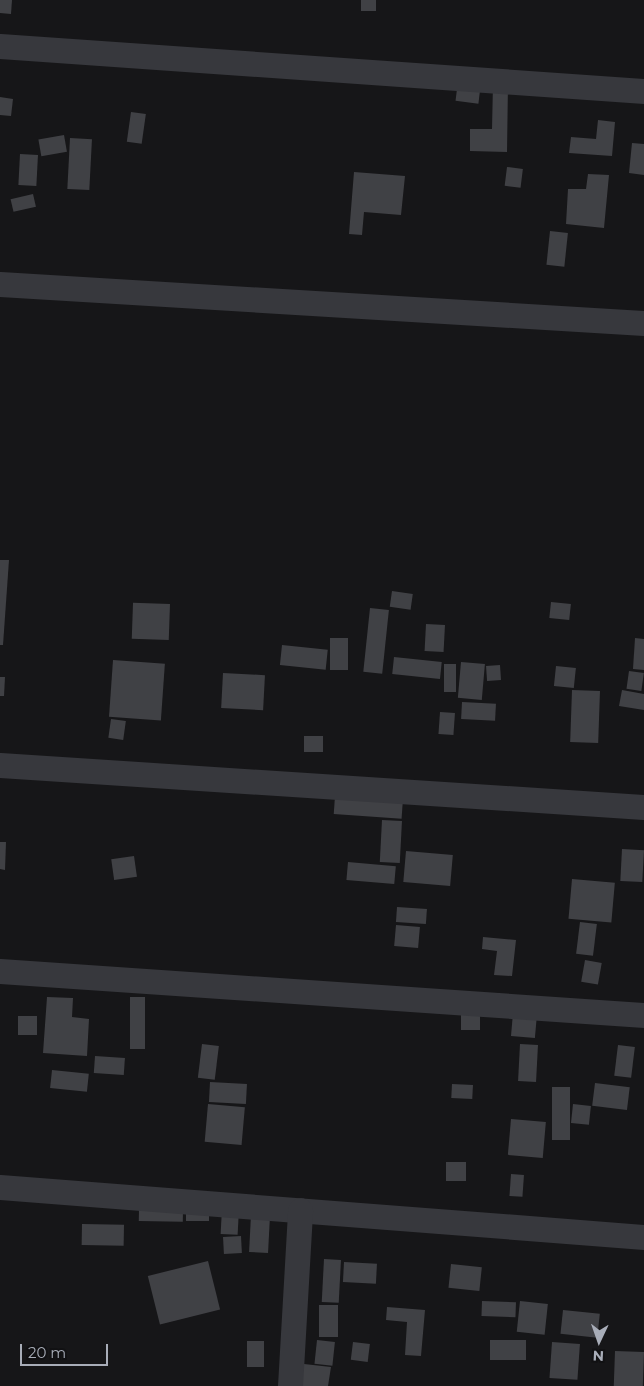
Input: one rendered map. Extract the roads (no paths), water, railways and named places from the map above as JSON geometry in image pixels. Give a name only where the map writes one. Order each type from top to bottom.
[{"type":"street","points":[[0,46],[644,91]]},
{"type":"street","points":[[0,284],[644,323]]},
{"type":"street","points":[[0,765],[644,807]]},
{"type":"street","points":[[0,971],[644,1015]]},
{"type":"street","points":[[0,1187],[644,1237]]},
{"type":"street","points":[[290,1386],[300,1210]]}]
